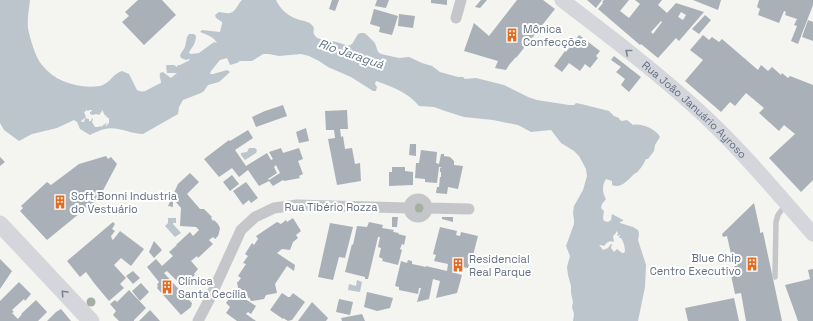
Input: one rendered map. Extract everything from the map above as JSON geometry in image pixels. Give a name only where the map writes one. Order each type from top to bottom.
[{"type":"main road","name":"Rua João Januário Ayroso","points":[[562,0],[618,43],[697,110],[735,148],[813,234]]},
{"type":"main road","points":[[0,224],[91,321]]},
{"type":"street","points":[[456,18],[461,0]]},
{"type":"street","name":"Rua Tibério Rozza","points":[[198,321],[241,230],[255,217],[274,208],[297,205],[409,208],[412,201],[415,199],[422,199],[425,201],[428,208],[469,209]]},
{"type":"lane","points":[[775,276],[776,222],[778,215],[786,204]]},
{"type":"water","name":"Rio Jaraguá","points":[[0,0],[30,0],[28,28],[31,42],[39,62],[54,76],[68,83],[92,87],[103,85],[122,71],[129,74],[137,90],[146,91],[161,83],[160,73],[163,72],[171,78],[177,73],[167,73],[167,65],[174,65],[177,67],[178,65],[190,60],[181,58],[180,55],[185,47],[189,34],[194,34],[196,36],[194,44],[189,52],[190,54],[199,53],[214,42],[217,43],[212,37],[200,32],[202,30],[220,32],[222,22],[216,18],[215,15],[219,12],[232,12],[242,0],[276,0],[287,14],[311,24],[314,28],[314,35],[319,39],[348,46],[352,44],[358,34],[364,33],[375,43],[378,52],[381,54],[399,58],[409,57],[432,66],[440,72],[463,77],[465,79],[476,78],[504,85],[537,100],[569,105],[574,105],[576,103],[609,111],[621,121],[627,120],[633,125],[644,126],[655,131],[660,137],[655,145],[654,151],[648,159],[646,159],[638,172],[618,186],[612,185],[612,181],[606,179],[603,189],[606,199],[601,208],[604,211],[604,221],[608,222],[611,220],[612,214],[623,220],[620,223],[638,230],[638,240],[646,265],[645,287],[638,321],[573,321],[573,302],[567,267],[570,256],[566,246],[574,224],[574,206],[583,190],[587,176],[586,169],[579,156],[561,143],[551,130],[531,132],[518,125],[493,120],[464,117],[434,107],[419,106],[410,97],[394,88],[376,81],[376,91],[373,91],[351,77],[328,67],[309,56],[301,54],[279,56],[263,54],[252,61],[240,61],[230,65],[227,58],[220,60],[210,74],[227,70],[230,72],[219,82],[208,85],[201,93],[183,100],[179,107],[178,114],[143,134],[110,128],[90,135],[80,129],[77,122],[74,120],[57,128],[32,134],[19,141],[4,130],[0,123]],"holes":[[[86,109],[87,111],[92,110],[90,114],[93,115],[100,115],[102,112],[101,110],[103,111],[109,118],[109,123],[106,126],[106,123],[101,127],[95,127],[92,122],[92,118],[91,121],[85,118],[84,122],[82,122],[81,121],[86,117],[84,112]],[[616,231],[618,233],[617,236],[620,235],[619,238],[621,238],[624,245],[625,252],[623,253],[617,249],[614,252],[611,248],[612,244],[603,250],[599,245],[604,246],[606,243],[611,241],[614,242],[613,236]]]},
{"type":"water","points":[[249,148],[255,148],[257,150],[256,153],[245,160],[241,153],[247,152]]},
{"type":"water","points":[[168,218],[176,218],[176,223],[173,224],[181,233],[175,237],[165,226],[168,223]]},
{"type":"water","points":[[357,280],[362,282],[360,292],[348,290],[349,284],[356,286]]},
{"type":"building","points":[[138,0],[162,0],[176,15],[144,45],[122,22],[129,16],[125,12]]},
{"type":"building","points":[[332,0],[339,0],[335,11],[329,9]]},
{"type":"building","points":[[377,0],[389,0],[386,8],[375,6]]},
{"type":"building","points":[[431,0],[447,0],[447,5],[431,3]]},
{"type":"building","points":[[481,0],[487,0],[480,8],[475,7]]},
{"type":"building","name":"Mônica Confecções","points":[[517,0],[543,0],[555,9],[506,70],[495,68],[498,61],[464,51],[474,23],[489,36]]},
{"type":"building","points":[[587,0],[602,0],[596,8]]},
{"type":"building","points":[[604,0],[629,0],[620,11],[629,18],[640,4],[635,0],[662,0],[658,5],[667,13],[676,3],[704,12],[679,41],[676,38],[658,58],[641,44],[640,45],[598,9],[603,3],[602,2]],"holes":[[[681,12],[686,15],[683,20],[678,17]],[[661,21],[662,22],[653,34],[651,32]]]},
{"type":"building","points":[[693,0],[721,0],[718,10]]},
{"type":"building","points":[[759,0],[813,0],[813,5],[798,44],[791,41],[797,26],[794,25],[797,19],[785,15],[786,12],[784,11],[779,23],[758,15],[760,9],[757,7]]},
{"type":"building","points":[[374,9],[398,16],[392,35],[379,32],[380,27],[370,24]]},
{"type":"building","points":[[399,14],[415,16],[413,28],[398,26]]},
{"type":"building","points":[[705,15],[711,20],[699,34],[692,29]]},
{"type":"building","points":[[808,20],[813,22],[813,41],[802,37]]},
{"type":"building","points":[[579,35],[600,51],[596,56],[598,58],[590,68],[585,64],[580,71],[569,63],[562,72],[554,66]]},
{"type":"building","points":[[703,35],[709,40],[712,37],[719,42],[722,39],[758,70],[761,65],[768,71],[772,67],[781,75],[782,73],[788,78],[790,76],[813,85],[813,180],[801,192],[769,158],[795,134],[784,125],[779,131],[759,113],[764,108],[746,93],[735,106],[730,102],[721,112],[685,81],[703,60],[690,50]]},
{"type":"building","points":[[614,56],[641,77],[629,92],[621,85],[625,79],[616,72],[621,67],[611,60]]},
{"type":"building","points":[[283,105],[287,116],[256,127],[252,117]]},
{"type":"building","points":[[347,110],[348,129],[340,129],[341,137],[343,136],[345,149],[352,148],[355,164],[360,163],[361,181],[337,185],[328,139],[335,138],[334,130],[326,130],[325,111]]},
{"type":"building","points":[[306,128],[309,141],[299,143],[296,132]]},
{"type":"building","points":[[248,130],[253,138],[235,150],[246,166],[267,153],[271,160],[273,159],[269,152],[281,148],[283,153],[299,148],[303,159],[298,161],[303,174],[299,176],[300,178],[283,180],[273,186],[269,181],[259,186],[248,170],[239,177],[232,168],[219,177],[204,159],[229,140],[230,141]],"holes":[[[276,165],[280,173],[269,180],[268,179],[277,173],[274,167]]]},
{"type":"building","points":[[410,144],[416,144],[416,156],[409,155]]},
{"type":"building","points":[[421,150],[437,152],[436,163],[439,164],[441,154],[444,154],[444,156],[450,157],[454,161],[454,165],[463,166],[458,189],[448,187],[447,194],[436,193],[441,177],[440,168],[442,167],[439,167],[437,183],[425,182],[425,179],[415,178],[416,163],[419,163]]},
{"type":"building","name":"Soft Bonni Industria do Vestuário","points":[[106,156],[108,159],[111,157],[117,164],[99,198],[47,240],[20,211],[23,208],[21,206],[47,182],[51,185],[79,164]]},
{"type":"building","points":[[0,157],[5,162],[0,166]]},
{"type":"building","points":[[392,167],[405,167],[405,171],[413,172],[413,185],[389,186],[389,172],[392,172]]},
{"type":"building","points":[[190,173],[199,182],[187,194],[200,209],[204,209],[212,217],[211,218],[213,221],[214,220],[220,228],[218,236],[215,239],[213,237],[209,240],[213,244],[198,258],[197,256],[191,261],[198,269],[194,274],[195,275],[187,282],[186,281],[181,285],[167,271],[164,273],[184,295],[186,293],[191,298],[189,300],[192,303],[191,307],[181,315],[157,288],[159,282],[147,267],[156,259],[162,266],[173,256],[169,252],[178,243],[190,232],[193,236],[199,230],[196,227],[180,226],[181,208],[175,201],[173,202],[173,207],[168,206],[178,184]]},
{"type":"building","points":[[232,175],[239,184],[230,191],[223,182]]},
{"type":"building","points":[[246,182],[258,198],[251,203],[249,200],[243,205],[233,191]]},
{"type":"building","name":"Blue Chip Centro Executivo","points":[[754,203],[760,233],[763,232],[782,321],[746,321],[741,293],[735,294],[731,275],[736,274],[732,254],[727,236],[723,237],[722,234]]},
{"type":"building","points":[[392,217],[398,217],[397,227],[392,227]]},
{"type":"building","points":[[442,217],[453,217],[453,222],[442,219]]},
{"type":"building","points":[[293,218],[301,231],[296,235],[298,238],[293,242],[290,250],[282,249],[277,253],[295,265],[294,271],[287,266],[275,284],[277,293],[266,295],[264,299],[252,301],[250,298],[247,298],[240,293],[239,295],[256,306],[251,314],[248,312],[246,314],[256,321],[237,321],[226,313],[230,307],[226,303],[235,290],[239,293],[237,282],[241,278],[238,276],[246,264],[243,263],[248,256],[245,254],[252,243],[254,245],[258,239],[256,236],[277,222],[281,224],[286,220],[287,222]]},
{"type":"building","points":[[113,222],[115,224],[112,229],[115,231],[111,236],[113,240],[120,231],[144,249],[131,266],[121,258],[114,265],[126,278],[120,284],[124,288],[109,301],[86,272],[80,277],[67,261]]},
{"type":"building","points":[[369,222],[383,225],[382,228],[394,230],[393,232],[406,236],[404,245],[402,244],[400,249],[402,250],[398,265],[382,261],[383,259],[379,257],[381,248],[378,247],[380,237],[378,237],[368,279],[365,279],[365,277],[345,272],[357,226],[367,227]]},
{"type":"building","points":[[330,223],[353,227],[345,258],[339,257],[333,280],[318,277]]},
{"type":"building","name":"Residencial Real Parque","points":[[440,227],[457,231],[456,235],[460,236],[461,232],[478,236],[471,263],[468,268],[456,266],[455,273],[462,275],[457,293],[436,298],[440,281],[433,279],[429,299],[417,302],[421,288],[419,288],[418,294],[399,290],[399,287],[395,286],[401,261],[407,263],[408,260],[412,261],[412,264],[447,271],[448,264],[434,261],[436,255],[433,254]]},
{"type":"building","points":[[154,241],[162,250],[154,258],[149,252]]},
{"type":"building","points":[[0,259],[12,271],[0,289]]},
{"type":"building","points":[[813,269],[813,321],[798,321],[785,285],[810,279],[808,270]]},
{"type":"building","points":[[133,271],[140,278],[133,284],[126,276]]},
{"type":"building","points":[[19,282],[31,294],[25,301],[24,299],[12,310],[14,312],[12,313],[18,319],[21,314],[36,300],[47,312],[38,321],[0,321],[0,301]]},
{"type":"building","points":[[141,283],[149,292],[140,301],[132,291]]},
{"type":"building","points":[[129,290],[146,308],[134,321],[119,321],[113,315],[116,311],[110,304],[115,300],[117,302]]},
{"type":"building","points":[[367,292],[393,298],[390,308],[377,311],[364,307]]},
{"type":"building","points":[[282,293],[290,297],[293,293],[305,302],[292,320],[288,321],[283,319],[270,310]]},
{"type":"building","points":[[734,298],[739,321],[688,321],[685,308]]},
{"type":"building","points":[[339,299],[353,302],[350,315],[336,312]]},
{"type":"building","points":[[312,302],[328,318],[326,321],[298,321]]},
{"type":"building","points":[[61,309],[71,321],[47,321],[56,312]]},
{"type":"building","points":[[150,310],[160,321],[139,321]]},
{"type":"building","points":[[362,314],[365,321],[342,321],[341,318]]},
{"type":"place","name":"Mônica Confecções","points":[[512,35]]},
{"type":"place","name":"Soft Bonni Industria do Vestuário","points":[[60,202]]},
{"type":"place","name":"Blue Chip Centro Executivo","points":[[752,264]]},
{"type":"place","name":"Residencial Real Parque","points":[[458,265]]},
{"type":"place","name":"Clínica Santa Cecília","points":[[167,287]]}]
